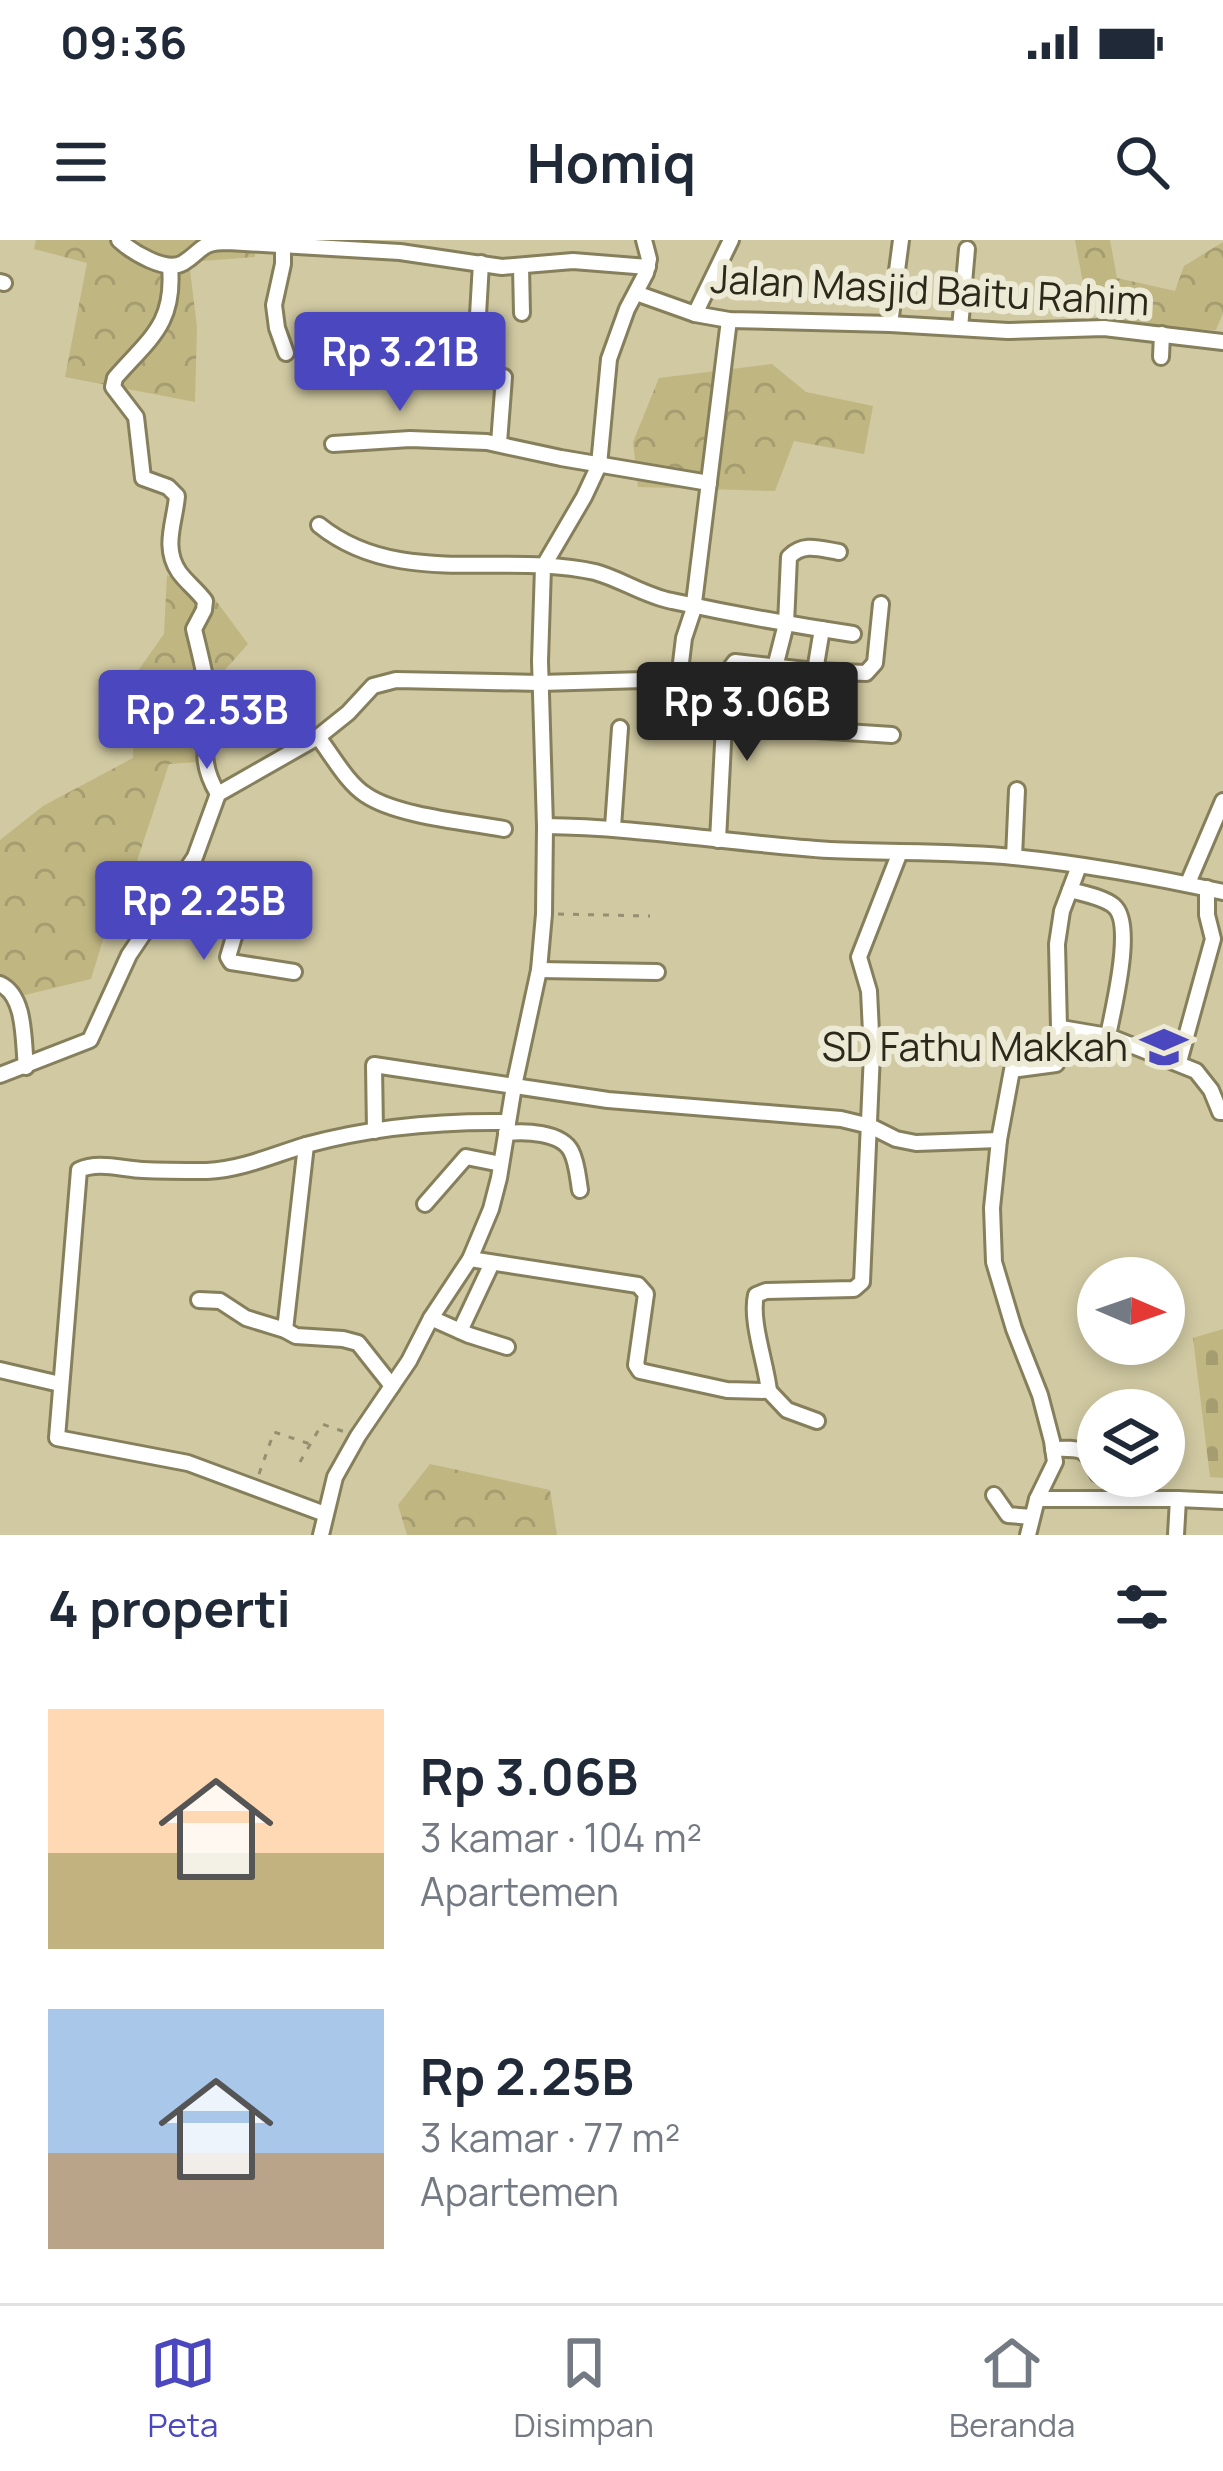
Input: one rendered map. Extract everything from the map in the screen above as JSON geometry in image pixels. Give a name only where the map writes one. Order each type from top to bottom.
[{"type":"street","points":[[119,240],[170,266],[182,264],[205,244],[216,242],[400,252],[521,267],[573,262],[648,267]]},
{"type":"street","points":[[321,1535],[335,1477],[470,1259],[491,1209],[538,970],[544,914],[543,568],[599,465],[609,358],[648,267],[644,240]]},
{"type":"street","points":[[695,314],[731,240]]},
{"type":"street","points":[[890,324],[901,240]]},
{"type":"street","points":[[284,243],[274,305],[286,353]]},
{"type":"street","points":[[960,328],[968,249]]},
{"type":"street","points":[[478,315],[481,263]]},
{"type":"street","points":[[170,266],[170,307],[112,388],[136,417],[143,478],[169,487],[177,496],[169,542],[179,572],[205,601],[194,630],[209,700],[203,757],[218,794]]},
{"type":"street","points":[[521,267],[522,313]]},
{"type":"street","name":"Jalan Masjid Baitu Rahim","points":[[636,293],[695,314],[729,320],[1008,331],[1104,328],[1223,342]]},
{"type":"street","points":[[679,679],[694,604],[729,320]]},
{"type":"street","points":[[1161,357],[1162,334]]},
{"type":"street","points":[[499,443],[504,376]]},
{"type":"street","points":[[333,444],[410,439],[499,443],[709,483]]},
{"type":"street","points":[[319,525],[337,540],[379,558],[595,573],[652,596],[853,634]]},
{"type":"street","points":[[775,667],[786,624],[789,557],[808,547],[839,552]]},
{"type":"street","points":[[718,841],[728,670],[735,662],[866,673],[873,669],[877,655],[881,604]]},
{"type":"street","points":[[815,671],[822,629]]},
{"type":"street","points":[[0,1075],[93,1037],[129,956],[186,872],[218,794],[318,737],[373,686],[384,681],[679,679],[726,686]]},
{"type":"street","points":[[209,700],[261,698]]},
{"type":"street","points":[[725,724],[892,734]]},
{"type":"street","points":[[613,827],[620,728]]},
{"type":"street","points":[[318,737],[355,785],[374,800],[429,816],[504,829]]},
{"type":"street","points":[[1013,857],[1018,790]]},
{"type":"street","points":[[1188,883],[1223,801]]},
{"type":"street","points":[[545,826],[1013,857],[1223,892]]},
{"type":"street","points":[[817,1421],[787,1410],[769,1391],[753,1304],[756,1295],[766,1291],[854,1289],[862,1282],[872,1053],[870,998],[859,957],[900,852]]},
{"type":"street","points":[[1028,1535],[1037,1499],[1053,1469],[1053,1449],[1040,1395],[994,1262],[992,1208],[1012,1070],[1056,1064],[1060,1028],[1057,944],[1062,911],[1079,866]]},
{"type":"street","points":[[186,872],[247,893],[228,957],[231,962],[294,972]]},
{"type":"street","points":[[1179,1062],[1213,939],[1207,888]]},
{"type":"street","points":[[1070,890],[1110,903],[1123,919],[1108,1036]]},
{"type":"street","points":[[538,970],[657,972]]},
{"type":"street","points":[[0,984],[17,1001],[26,1066]]},
{"type":"street","points":[[1060,1028],[1108,1036],[1179,1062],[1205,1079],[1223,1112]]},
{"type":"street","points":[[375,1131],[374,1065],[608,1100],[841,1119],[916,1144],[999,1141]]},
{"type":"street","points":[[325,1514],[188,1463],[58,1438],[79,1170],[90,1165],[211,1171],[306,1145],[452,1121],[507,1127],[562,1141],[573,1156],[580,1190]]},
{"type":"street","points":[[285,1330],[306,1145]]},
{"type":"street","points":[[424,1204],[466,1157],[501,1163]]},
{"type":"street","points":[[470,1259],[638,1285],[646,1294],[640,1371],[727,1390],[769,1391]]},
{"type":"street","points":[[460,1331],[492,1264]]},
{"type":"street","points":[[200,1300],[220,1301],[246,1318],[296,1336],[358,1343],[392,1386]]},
{"type":"street","points":[[431,1318],[507,1347]]},
{"type":"street","points":[[0,1370],[61,1384]]},
{"type":"street","points":[[1053,1449],[1077,1450]]},
{"type":"street","points":[[994,1496],[1008,1515],[1032,1517]]},
{"type":"street","points":[[1037,1499],[1223,1501]]},
{"type":"street","points":[[1176,1535],[1178,1499]]},
{"type":"path","points":[[544,914],[650,916]]},
{"type":"path","points":[[300,1462],[322,1424],[358,1436]]},
{"type":"path","points":[[254,1487],[274,1432],[310,1444]]},
{"type":"green space","points":[[36,240],[255,240],[255,257],[189,262],[197,327],[195,402],[65,377],[87,263],[34,249]]},
{"type":"green space","points":[[1075,240],[1110,240],[1117,278],[1175,291],[1184,266],[1223,242],[1223,313],[1216,330],[1094,326],[1105,293],[1083,283]]},
{"type":"green space","points":[[772,364],[806,392],[873,406],[864,454],[794,441],[775,491],[638,487],[633,442],[659,378]]},
{"type":"green space","points":[[167,575],[214,598],[248,644],[207,690],[200,762],[169,764],[91,979],[25,995],[0,995],[0,840],[43,806],[133,758],[135,675],[164,634]]},
{"type":"green space","points":[[1223,1329],[1223,1478],[1210,1477],[1193,1338]]},
{"type":"green space","points":[[430,1464],[550,1490],[557,1535],[407,1535],[398,1505]]},
{"type":"place","name":"SD Fathu Makkah","points":[[1164,1047]]}]
